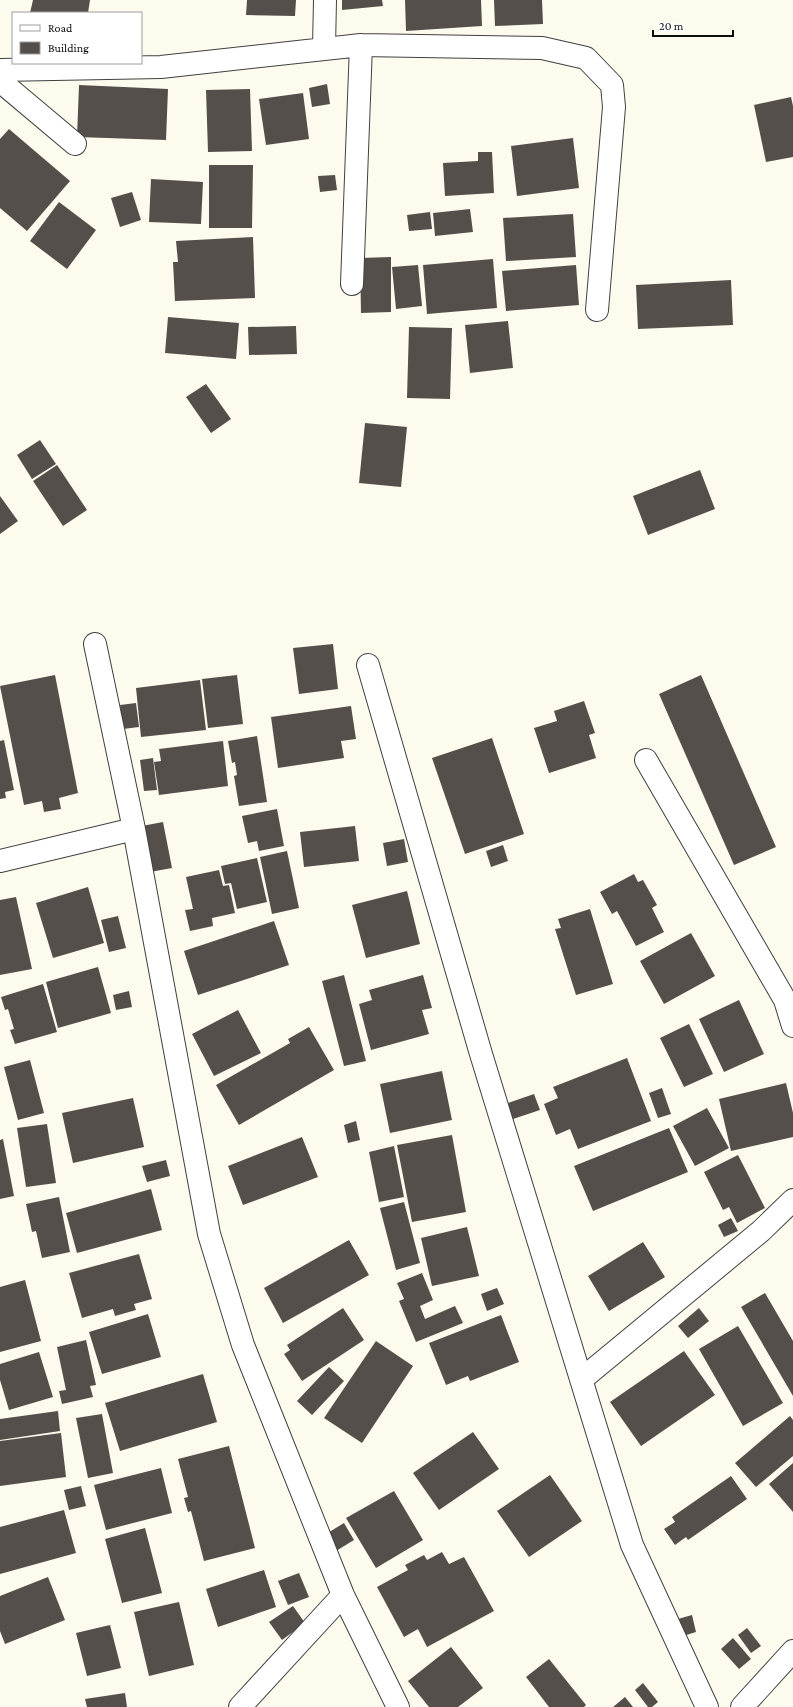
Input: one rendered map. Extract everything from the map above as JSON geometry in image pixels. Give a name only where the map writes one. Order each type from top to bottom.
[{"type":"street","points":[[324,48],[325,0]]},
{"type":"street","points":[[352,284],[361,45]]},
{"type":"street","points":[[0,70],[161,67],[361,45],[542,48],[586,58],[612,85],[614,107],[597,310]]},
{"type":"street","points":[[0,81],[75,144]]},
{"type":"street","points":[[95,644],[134,829],[209,1234],[243,1345],[343,1595],[398,1707]]},
{"type":"street","points":[[368,665],[481,1054],[632,1545],[708,1707]]},
{"type":"street","points":[[646,760],[785,1000],[793,1026]]},
{"type":"street","points":[[0,861],[134,829]]},
{"type":"street","points":[[582,1379],[761,1231],[793,1200]]},
{"type":"street","points":[[240,1707],[343,1595]]},
{"type":"street","points":[[742,1707],[793,1650]]},
{"type":"building","points":[[33,0],[90,0],[88,12],[30,12]]},
{"type":"building","points":[[247,0],[296,0],[295,16],[246,15]]},
{"type":"building","points":[[342,0],[382,0],[383,6],[342,10]]},
{"type":"building","points":[[405,0],[481,0],[482,26],[406,31]]},
{"type":"building","points":[[494,0],[542,0],[543,24],[495,26]]},
{"type":"building","points":[[327,84],[330,104],[312,107],[309,88]]},
{"type":"building","points":[[79,85],[168,89],[166,140],[77,137]]},
{"type":"building","points":[[250,89],[252,151],[208,152],[206,90]]},
{"type":"building","points":[[303,93],[309,139],[266,145],[259,99]]},
{"type":"building","points":[[791,97],[793,106],[793,157],[766,162],[754,105]]},
{"type":"building","points":[[9,129],[70,181],[27,231],[0,208],[0,139]]},
{"type":"building","points":[[573,138],[579,188],[517,196],[511,146]]},
{"type":"building","points":[[478,152],[492,152],[494,193],[445,196],[443,163],[478,161]]},
{"type":"building","points":[[209,165],[253,165],[252,228],[209,228]]},
{"type":"building","points":[[335,175],[337,190],[320,192],[318,176]]},
{"type":"building","points":[[151,179],[203,182],[201,224],[149,222]]},
{"type":"building","points":[[132,192],[141,220],[120,227],[111,198]]},
{"type":"building","points":[[59,202],[96,230],[67,269],[30,241]]},
{"type":"building","points":[[470,209],[473,232],[435,236],[433,213]]},
{"type":"building","points":[[430,212],[432,229],[409,231],[407,215]]},
{"type":"building","points":[[573,214],[576,257],[506,261],[503,218]]},
{"type":"building","points":[[253,237],[255,298],[175,301],[173,262],[178,262],[176,241]]},
{"type":"building","points":[[391,257],[391,312],[361,313],[360,258]]},
{"type":"building","points":[[493,259],[497,308],[427,314],[423,265]]},
{"type":"building","points":[[418,265],[422,306],[396,309],[392,267]]},
{"type":"building","points":[[576,265],[579,305],[506,311],[502,271]]},
{"type":"building","points":[[731,280],[733,325],[638,329],[636,285]]},
{"type":"building","points":[[168,317],[239,323],[236,359],[165,353]]},
{"type":"building","points":[[508,321],[513,368],[470,373],[465,325]]},
{"type":"building","points":[[296,326],[297,354],[249,355],[248,327]]},
{"type":"building","points":[[409,327],[452,328],[450,399],[407,398]]},
{"type":"building","points":[[206,384],[231,419],[211,433],[186,397]]},
{"type":"building","points":[[365,423],[407,427],[401,487],[359,483]]},
{"type":"building","points":[[40,440],[56,464],[32,479],[17,455]]},
{"type":"building","points":[[57,465],[87,510],[63,526],[33,481]]},
{"type":"building","points":[[700,470],[715,509],[648,535],[633,496]]},
{"type":"building","points":[[0,496],[18,521],[0,534]]},
{"type":"building","points":[[333,644],[338,689],[299,694],[293,648]]},
{"type":"building","points":[[55,675],[78,793],[59,798],[61,809],[44,812],[42,801],[24,805],[0,686]]},
{"type":"building","points":[[237,675],[243,724],[208,728],[202,679]]},
{"type":"building","points":[[701,675],[776,847],[734,865],[659,694]]},
{"type":"building","points":[[200,680],[206,730],[141,737],[136,688]]},
{"type":"building","points":[[584,701],[595,733],[589,735],[596,758],[549,773],[534,728],[557,721],[554,711]]},
{"type":"building","points":[[136,703],[139,727],[123,729],[120,705]]},
{"type":"building","points":[[351,706],[356,739],[341,741],[344,758],[278,768],[271,717]]},
{"type":"building","points":[[257,736],[267,802],[239,806],[234,776],[237,775],[235,762],[232,763],[228,741]]},
{"type":"building","points":[[492,738],[524,834],[465,854],[432,758]]},
{"type":"building","points":[[4,740],[14,790],[5,792],[6,798],[0,799],[0,741]]},
{"type":"building","points":[[223,741],[228,786],[159,795],[154,762],[161,761],[159,749]]},
{"type":"building","points":[[153,758],[157,790],[144,791],[140,760]]},
{"type":"building","points":[[277,809],[284,846],[259,851],[257,841],[248,843],[242,816]]},
{"type":"building","points":[[163,822],[172,868],[150,872],[142,826]]},
{"type":"building","points":[[355,826],[359,861],[304,867],[300,832]]},
{"type":"building","points":[[404,839],[408,862],[387,866],[383,843]]},
{"type":"building","points":[[503,845],[508,861],[491,867],[486,851]]},
{"type":"building","points":[[287,851],[299,908],[272,914],[260,857]]},
{"type":"building","points":[[257,858],[267,902],[237,909],[231,883],[225,884],[221,866]]},
{"type":"building","points":[[219,870],[223,886],[229,885],[235,913],[212,918],[213,926],[190,931],[185,910],[193,909],[186,877]]},
{"type":"building","points":[[634,874],[638,882],[643,880],[657,905],[652,908],[664,932],[636,946],[617,911],[612,914],[600,892]]},
{"type":"building","points":[[88,887],[104,943],[53,958],[36,903]]},
{"type":"building","points":[[407,891],[420,944],[366,958],[352,905]]},
{"type":"building","points":[[16,897],[32,969],[0,975],[0,900]]},
{"type":"building","points":[[590,909],[613,984],[576,995],[555,929],[561,928],[558,919]]},
{"type":"building","points":[[118,916],[126,948],[109,952],[101,920]]},
{"type":"building","points":[[274,921],[289,965],[198,995],[184,951]]},
{"type":"building","points":[[691,933],[715,976],[664,1004],[640,961]]},
{"type":"building","points":[[98,967],[111,1013],[58,1028],[46,982]]},
{"type":"building","points":[[344,975],[366,1061],[344,1066],[322,981]]},
{"type":"building","points":[[423,975],[432,1008],[422,1010],[429,1034],[371,1050],[359,1004],[372,1000],[369,990]]},
{"type":"building","points":[[43,984],[57,1032],[15,1044],[10,1030],[14,1029],[8,1009],[5,1010],[1,997]]},
{"type":"building","points":[[129,991],[132,1007],[116,1010],[113,995]]},
{"type":"building","points":[[739,1000],[764,1054],[724,1072],[699,1019]]},
{"type":"building","points":[[238,1010],[261,1053],[214,1076],[192,1034]]},
{"type":"building","points":[[689,1024],[713,1074],[684,1087],[660,1038]]},
{"type":"building","points":[[309,1027],[334,1070],[239,1125],[216,1085],[290,1043],[288,1039]]},
{"type":"building","points":[[627,1058],[651,1121],[578,1149],[570,1129],[556,1135],[544,1104],[558,1098],[553,1087]]},
{"type":"building","points":[[30,1060],[44,1113],[18,1120],[4,1067]]},
{"type":"building","points":[[442,1071],[452,1120],[390,1133],[380,1084]]},
{"type":"building","points":[[786,1083],[793,1113],[793,1137],[731,1151],[719,1099]]},
{"type":"building","points":[[662,1088],[671,1114],[658,1118],[649,1093]]},
{"type":"building","points":[[534,1094],[540,1110],[513,1119],[508,1103]]},
{"type":"building","points":[[133,1098],[144,1147],[73,1163],[62,1113]]},
{"type":"building","points":[[707,1108],[729,1148],[695,1166],[673,1126]]},
{"type":"building","points":[[356,1121],[360,1140],[348,1143],[344,1125]]},
{"type":"building","points":[[47,1124],[56,1183],[26,1187],[17,1128]]},
{"type":"building","points":[[669,1128],[688,1172],[593,1211],[574,1166]]},
{"type":"building","points":[[452,1135],[466,1212],[412,1222],[397,1145]]},
{"type":"building","points":[[302,1137],[318,1177],[243,1205],[228,1166]]},
{"type":"building","points":[[3,1139],[14,1196],[0,1199],[0,1140]]},
{"type":"building","points":[[394,1146],[404,1197],[379,1202],[369,1152]]},
{"type":"building","points":[[738,1155],[765,1208],[737,1223],[729,1207],[723,1210],[704,1172]]},
{"type":"building","points":[[166,1160],[170,1176],[147,1182],[142,1166]]},
{"type":"building","points":[[151,1189],[162,1230],[77,1253],[66,1213]]},
{"type":"building","points":[[59,1197],[70,1252],[42,1258],[36,1231],[32,1232],[26,1204]]},
{"type":"building","points":[[404,1202],[420,1263],[396,1270],[380,1208]]},
{"type":"building","points":[[731,1218],[738,1231],[724,1237],[718,1225]]},
{"type":"building","points":[[467,1227],[479,1276],[432,1286],[421,1238]]},
{"type":"building","points":[[349,1240],[369,1275],[283,1323],[264,1288]]},
{"type":"building","points":[[643,1242],[665,1277],[609,1311],[588,1276]]},
{"type":"building","points":[[139,1254],[152,1299],[134,1304],[136,1310],[115,1316],[113,1309],[82,1318],[69,1273]]},
{"type":"building","points":[[422,1273],[433,1300],[420,1306],[425,1319],[455,1306],[463,1323],[416,1342],[399,1301],[404,1299],[397,1283]]},
{"type":"building","points":[[25,1280],[41,1341],[0,1352],[0,1287]]},
{"type":"building","points":[[497,1288],[504,1304],[487,1311],[481,1294]]},
{"type":"building","points":[[765,1293],[793,1341],[793,1396],[741,1307]]},
{"type":"building","points":[[343,1308],[364,1340],[302,1381],[284,1354],[290,1350],[287,1345]]},
{"type":"building","points":[[699,1308],[709,1321],[688,1338],[678,1326]]},
{"type":"building","points":[[148,1314],[161,1357],[102,1374],[89,1332]]},
{"type":"building","points":[[501,1315],[519,1362],[470,1381],[468,1376],[446,1385],[429,1343]]},
{"type":"building","points":[[738,1326],[783,1403],[743,1426],[699,1349]]},
{"type":"building","points":[[86,1340],[96,1385],[90,1386],[93,1397],[62,1404],[59,1391],[66,1390],[57,1347]]},
{"type":"building","points":[[376,1341],[413,1366],[362,1443],[324,1418]]},
{"type":"building","points":[[684,1351],[715,1395],[641,1446],[610,1402]]},
{"type":"building","points":[[39,1352],[53,1397],[9,1410],[0,1380],[0,1364]]},
{"type":"building","points":[[329,1367],[344,1381],[312,1415],[297,1401]]},
{"type":"building","points":[[203,1374],[217,1422],[120,1451],[105,1403]]},
{"type":"building","points":[[58,1411],[60,1431],[0,1440],[0,1419]]},
{"type":"building","points":[[102,1414],[113,1473],[88,1478],[76,1418]]},
{"type":"building","points":[[790,1416],[793,1420],[793,1456],[756,1487],[735,1463]]},
{"type":"building","points":[[473,1432],[499,1469],[439,1510],[413,1473]]},
{"type":"building","points":[[61,1433],[66,1477],[0,1486],[0,1441]]},
{"type":"building","points":[[229,1446],[255,1548],[204,1561],[191,1511],[188,1512],[184,1498],[188,1497],[178,1459]]},
{"type":"building","points":[[793,1463],[793,1512],[769,1484]]},
{"type":"building","points":[[161,1468],[172,1513],[106,1530],[94,1485]]},
{"type":"building","points":[[550,1475],[582,1521],[529,1557],[497,1511]]},
{"type":"building","points":[[731,1476],[747,1499],[688,1540],[686,1537],[675,1545],[664,1529],[675,1522],[672,1517]]},
{"type":"building","points":[[81,1486],[86,1506],[69,1510],[64,1490]]},
{"type":"building","points":[[394,1491],[423,1540],[376,1568],[346,1518]]},
{"type":"building","points":[[64,1510],[76,1553],[0,1574],[0,1527]]},
{"type":"building","points":[[344,1523],[354,1540],[336,1551],[326,1534]]},
{"type":"building","points":[[145,1528],[162,1593],[122,1603],[105,1539]]},
{"type":"building","points":[[442,1552],[449,1564],[464,1557],[494,1611],[427,1647],[418,1629],[404,1637],[377,1587],[408,1570],[405,1565],[424,1555],[427,1560]]},
{"type":"building","points":[[264,1570],[276,1607],[218,1627],[206,1589]]},
{"type":"building","points":[[299,1573],[309,1597],[288,1605],[278,1581]]},
{"type":"building","points":[[48,1577],[65,1620],[5,1644],[0,1631],[0,1596]]},
{"type":"building","points":[[179,1602],[194,1665],[149,1676],[134,1612]]},
{"type":"building","points":[[293,1606],[305,1623],[282,1640],[269,1622]]},
{"type":"building","points":[[692,1615],[696,1632],[683,1636],[678,1619]]},
{"type":"building","points":[[110,1625],[121,1668],[87,1676],[76,1633]]},
{"type":"building","points":[[747,1628],[761,1646],[751,1653],[738,1635]]},
{"type":"building","points":[[733,1638],[751,1659],[739,1669],[721,1649]]},
{"type":"building","points":[[451,1647],[483,1688],[458,1707],[429,1707],[408,1681]]},
{"type":"building","points":[[549,1659],[586,1705],[584,1707],[549,1707],[526,1677]]},
{"type":"building","points":[[643,1683],[658,1702],[652,1707],[648,1707],[635,1690]]},
{"type":"building","points":[[125,1693],[127,1707],[87,1707],[85,1699]]},
{"type":"building","points":[[625,1697],[633,1707],[613,1707]]}]
